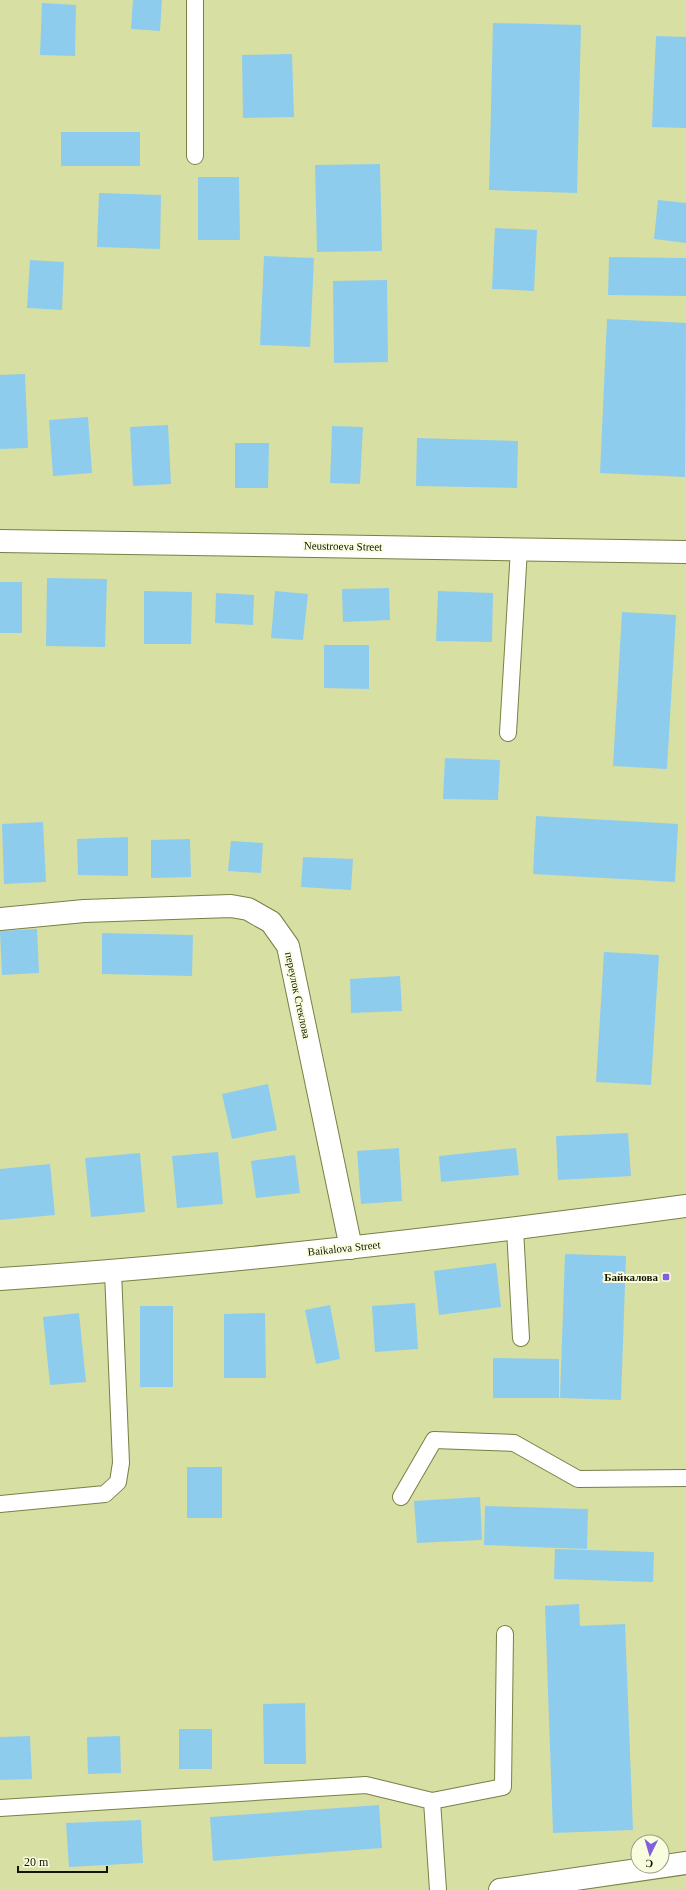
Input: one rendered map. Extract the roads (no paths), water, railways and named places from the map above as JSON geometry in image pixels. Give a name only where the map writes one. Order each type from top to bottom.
[{"type":"street","name":"Neustroeva Street","points":[[0,540],[686,552]]},
{"type":"street","name":"переулок Стеклова","points":[[0,919],[84,911],[231,906],[248,909],[271,922],[288,946],[351,1248]]},
{"type":"street","name":"Baikalova Street","points":[[0,1279],[113,1272],[351,1248],[515,1229],[686,1206]]},
{"type":"street","points":[[500,1890],[686,1864]]},
{"type":"lane","points":[[195,0],[195,156]]},
{"type":"lane","points":[[508,733],[519,549]]},
{"type":"lane","points":[[515,1229],[521,1338]]},
{"type":"lane","points":[[0,1504],[105,1494],[118,1482],[121,1463],[113,1272]]},
{"type":"lane","points":[[401,1497],[434,1440],[514,1443],[578,1479],[686,1478]]},
{"type":"lane","points":[[0,1808],[366,1785],[432,1801],[503,1787],[505,1634]]},
{"type":"lane","points":[[432,1801],[438,1890]]},
{"type":"place","name":"Байкалова","points":[[666,1277]]}]
